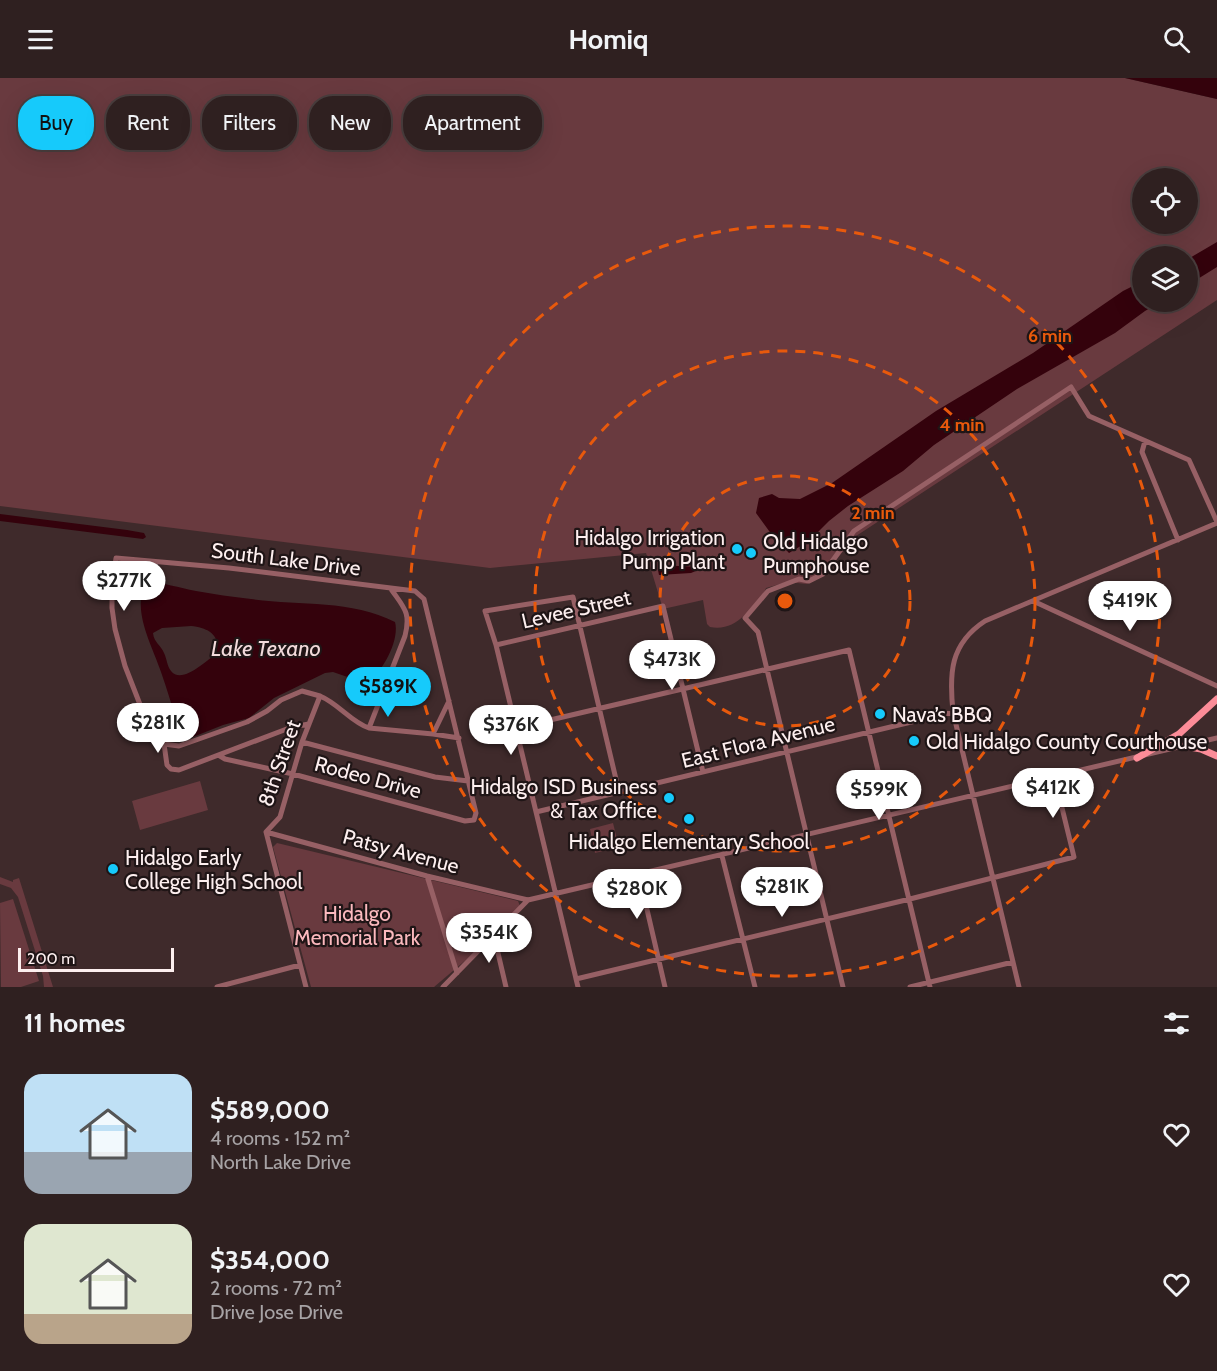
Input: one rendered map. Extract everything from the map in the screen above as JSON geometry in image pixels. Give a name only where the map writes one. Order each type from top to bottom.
[{"type":"main road","points":[[1137,758],[1179,734],[1217,699]]},
{"type":"main road","points":[[1184,746],[1201,749],[1217,756]]},
{"type":"street","points":[[843,987],[757,629],[745,618],[768,591],[799,579],[810,581],[823,574],[854,531],[1071,387],[1089,416],[1189,460],[1217,523],[985,621],[963,640],[952,666],[953,712],[1019,987]]},
{"type":"street","points":[[1145,441],[1142,452],[1178,540]]},
{"type":"street","name":"South Lake Drive","points":[[164,744],[148,724],[115,629],[112,585],[116,558],[249,570],[415,591],[424,599],[449,701]]},
{"type":"street","points":[[369,728],[409,621],[391,589]]},
{"type":"street","points":[[578,987],[496,645],[485,611],[573,597],[619,792]]},
{"type":"street","points":[[1033,601],[1217,686]]},
{"type":"street","name":"Levee Street","points":[[496,645],[663,606],[683,689]]},
{"type":"street","points":[[516,728],[849,650],[930,985]]},
{"type":"street","points":[[683,689],[703,772]]},
{"type":"street","name":"8th Street","points":[[164,744],[178,746],[246,722],[267,711],[281,700],[302,691],[320,696],[302,742],[280,817],[266,831],[306,987]]},
{"type":"street","points":[[320,696],[341,707],[361,725],[369,728],[459,738]]},
{"type":"street","points":[[433,734],[449,701]]},
{"type":"street","points":[[302,742],[435,777],[468,781],[449,701]]},
{"type":"street","name":"East Flora Avenue","points":[[536,812],[953,712]]},
{"type":"street","points":[[164,744],[165,759],[171,769],[179,770],[292,727],[309,724]]},
{"type":"street","points":[[443,987],[528,900],[639,876],[1217,738]]},
{"type":"street","name":"Rodeo Drive","points":[[220,756],[235,762],[293,774],[465,821],[474,819],[476,813],[468,781]]},
{"type":"street","points":[[576,979],[993,879],[1074,857],[1054,776]]},
{"type":"street","name":"Patsy Avenue","points":[[266,831],[427,876],[528,900]]},
{"type":"street","points":[[722,856],[755,987]]},
{"type":"street","points":[[427,876],[458,973]]},
{"type":"street","points":[[639,876],[665,987]]},
{"type":"street","points":[[494,936],[506,987]]},
{"type":"street","points":[[910,987],[930,985],[1013,962]]},
{"type":"street","points":[[220,987],[300,965]]},
{"type":"green space","points":[[0,78],[1125,78],[1217,99],[1217,300],[853,538],[825,575],[807,584],[787,582],[766,588],[747,613],[735,623],[719,628],[710,627],[707,624],[703,600],[663,609],[646,553],[490,568],[0,506]]},
{"type":"green space","points":[[200,781],[208,810],[140,830],[132,801]]},
{"type":"green space","points":[[613,823],[619,847],[595,853],[590,829]]},
{"type":"green space","name":"Hidalgo Memorial Park","points":[[277,843],[518,901],[520,906],[467,959],[434,987],[311,987],[273,847]]},
{"type":"green space","points":[[0,877],[13,882],[19,878],[53,987],[44,987],[43,976],[18,897],[11,888],[0,884]]},
{"type":"green space","points":[[13,899],[39,981],[21,987],[1,987],[0,903]]},
{"type":"water","points":[[1125,78],[1217,78],[1217,99]]},
{"type":"water","points":[[1217,242],[1217,267],[1198,279],[1198,253]]},
{"type":"water","points":[[1132,286],[1132,312],[1144,312],[1115,333],[1017,389],[934,445],[903,471],[848,506],[809,541],[789,553],[756,513],[759,498],[772,494],[779,498],[800,499],[832,483],[936,411],[1033,353]]},
{"type":"water","points":[[0,514],[127,530],[144,533],[146,537],[143,539],[0,521]]},
{"type":"water","points":[[661,565],[697,567],[698,570],[691,573],[659,575],[658,570]]},
{"type":"water","name":"Lake Texano","points":[[146,582],[152,582],[237,597],[342,606],[395,622],[395,638],[378,673],[365,683],[333,672],[325,673],[274,698],[249,718],[193,737],[181,729],[177,722],[144,627],[142,593]],"holes":[[[197,627],[208,631],[215,637],[216,654],[188,673],[176,675],[171,671],[153,633],[162,628]]]},
{"type":"place","name":"Hidalgo Irrigation Pump Plant","points":[[737,549]]},
{"type":"place","name":"Old Hidalgo Pumphouse","points":[[751,553]]},
{"type":"place","name":"Nava’s BBQ","points":[[880,714]]},
{"type":"place","name":"Old Hidalgo County Courthouse","points":[[914,741]]},
{"type":"place","name":"Hidalgo ISD Business & Tax Office","points":[[669,798]]},
{"type":"place","name":"Hidalgo Elementary School","points":[[689,819]]},
{"type":"place","name":"Hidalgo Early College High School","points":[[113,869]]}]
